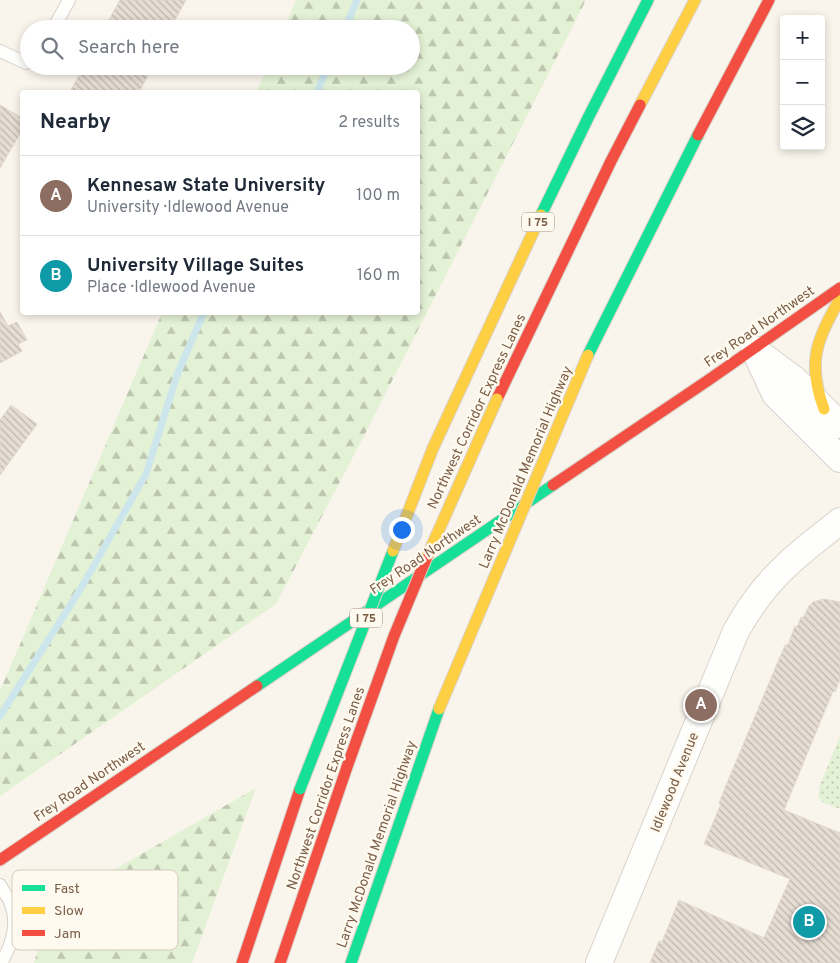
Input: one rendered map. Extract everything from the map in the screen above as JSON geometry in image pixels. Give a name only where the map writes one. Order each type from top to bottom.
[{"type":"main road","name":"I 75","points":[[242,963],[300,789],[433,448],[588,118],[648,0]]},
{"type":"main road","name":"Northwest Corridor Express Lanes","points":[[280,963],[394,636],[434,540],[496,400],[611,161],[695,0]]},
{"type":"main road","name":"Larry McDonald Memorial Highway","points":[[351,963],[439,709],[588,355],[704,122],[769,0]]},
{"type":"main road","name":"Frey Road Northwest","points":[[0,860],[754,349],[840,288]]},
{"type":"main road","points":[[832,417],[817,390],[814,360],[821,332],[840,299]]},
{"type":"street","points":[[754,349],[794,379],[832,417]]},
{"type":"street","points":[[754,349],[776,394],[840,459]]},
{"type":"street","name":"Idlewood Avenue","points":[[599,963],[736,631],[758,596],[773,579],[789,563],[840,521]]},
{"type":"lane","points":[[58,20],[69,0]]},
{"type":"lane","points":[[0,51],[20,60]]},
{"type":"lane","points":[[0,885],[10,902],[12,911]]},
{"type":"lane","points":[[1,963],[8,952],[12,937]]},
{"type":"green space","points":[[296,0],[586,0],[367,430],[276,604],[0,796],[0,691],[161,315],[420,315],[420,90],[257,90],[264,75],[420,75],[420,20],[288,20]]},
{"type":"green space","points":[[840,736],[840,809],[822,802],[818,796],[820,785]]},
{"type":"green space","points":[[256,788],[192,963],[34,963],[38,950],[178,950],[178,870],[114,870]]},
{"type":"building","points":[[120,0],[186,0],[175,20],[109,20]]},
{"type":"building","points":[[79,75],[148,75],[140,90],[71,90]]},
{"type":"building","points":[[0,105],[20,117],[20,133],[0,168]]},
{"type":"building","points":[[0,312],[8,326],[17,322],[27,340],[18,344],[22,351],[0,363]]},
{"type":"building","points":[[11,405],[37,424],[0,475],[0,420]]},
{"type":"building","points":[[824,599],[840,602],[840,679],[835,692],[833,691],[784,810],[840,833],[840,963],[650,963],[659,941],[662,942],[679,900],[764,938],[790,879],[704,844],[721,804],[719,803],[727,783],[785,645],[788,645],[795,626],[797,627],[809,606],[813,602]]},
{"type":"waterway","points":[[349,20],[357,0]]},
{"type":"waterway","points":[[318,90],[324,75]]},
{"type":"waterway","points":[[0,716],[80,590],[146,474],[177,375],[203,315]]},
{"type":"traffic: fast","points":[[541,215],[648,0]]},
{"type":"traffic: fast","points":[[588,355],[698,135]]},
{"type":"traffic: fast","points":[[257,686],[553,485]]},
{"type":"traffic: fast","points":[[300,789],[393,551]]},
{"type":"traffic: fast","points":[[351,963],[439,709]]},
{"type":"traffic: slow","points":[[640,105],[695,0]]},
{"type":"traffic: slow","points":[[433,448],[541,215]]},
{"type":"traffic: slow","points":[[824,409],[819,393],[815,365],[820,340],[840,299]]},
{"type":"traffic: slow","points":[[439,709],[588,355]]},
{"type":"traffic: slow","points":[[426,559],[497,399]]},
{"type":"traffic: slow","points":[[393,551],[433,448]]},
{"type":"traffic: jam","points":[[698,135],[769,0]]},
{"type":"traffic: jam","points":[[497,399],[611,161],[640,105]]},
{"type":"traffic: jam","points":[[553,485],[840,288]]},
{"type":"traffic: jam","points":[[347,767],[394,636],[426,559]]},
{"type":"traffic: jam","points":[[0,860],[257,686]]},
{"type":"traffic: jam","points":[[280,963],[347,767]]},
{"type":"traffic: jam","points":[[242,963],[300,789]]},
{"type":"place","name":"Kennesaw State University","points":[[701,705]]},
{"type":"place","name":"University Village Suites","points":[[809,922]]}]
